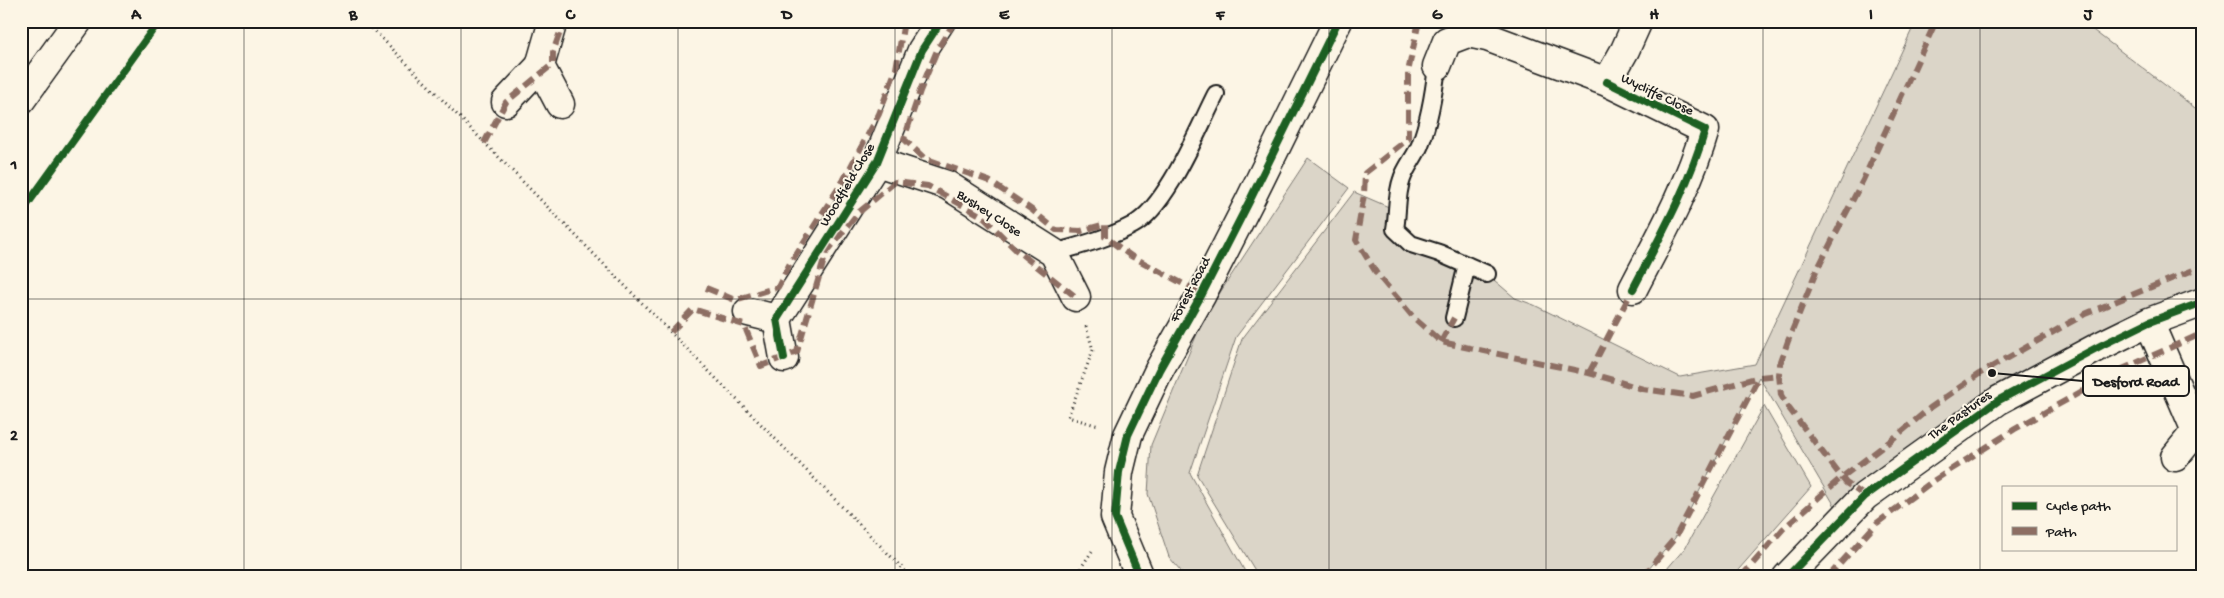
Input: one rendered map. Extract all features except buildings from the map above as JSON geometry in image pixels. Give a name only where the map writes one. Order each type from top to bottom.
[{"type":"street","points":[[21,100],[78,21]]},
{"type":"street","points":[[506,102],[540,66],[553,21]]},
{"type":"street","name":"Woodfield Close","points":[[777,319],[877,162],[922,50],[941,21]]},
{"type":"street","name":"Forest Road","points":[[1140,577],[1116,517],[1120,472],[1128,435],[1159,370],[1202,294],[1338,21]]},
{"type":"street","name":"Wycliffe Close","points":[[1607,82],[1625,50],[1638,21]]},
{"type":"street","name":"Wycliffe Close","points":[[1437,66],[1447,41],[1468,33],[1487,37],[1607,82],[1705,130],[1698,154],[1676,207],[1633,289]]},
{"type":"street","points":[[540,66],[560,104]]},
{"type":"street","name":"Bushey Close","points":[[877,162],[947,184],[1054,254],[1076,297]]},
{"type":"street","name":"The Pastures","points":[[1787,577],[1865,496],[1999,400],[2086,352],[2149,322],[2203,302]]},
{"type":"street","points":[[748,312],[777,319],[784,358]]},
{"type":"street","points":[[2149,322],[2199,431],[2176,457]]},
{"type":"lane","points":[[1437,66],[1434,102],[1420,146],[1402,178],[1398,196],[1395,229],[1410,244],[1439,253],[1487,274]]},
{"type":"lane","points":[[1054,254],[1114,234],[1135,224],[1148,215],[1159,202],[1169,185],[1216,94]]},
{"type":"lane","points":[[1454,318],[1467,266]]},
{"type":"path","points":[[365,21],[911,577]]},
{"type":"path","points":[[1076,297],[1093,350],[1068,417],[1128,435]]},
{"type":"shaded area","points":[[1916,21],[2081,21],[2203,114],[2203,302],[2102,345],[1842,518],[1759,377],[1675,538],[1642,577],[1259,577],[1197,475],[1242,339],[1354,192],[1398,211],[1395,229],[1487,274],[1515,298],[1534,305],[1680,377],[1755,364]]},
{"type":"shaded area","points":[[1308,158],[1349,188],[1236,337],[1190,473],[1248,577],[1186,577],[1169,557],[1148,494],[1151,445],[1204,317]]},
{"type":"shaded area","points":[[1764,406],[1811,487],[1732,577],[1660,577],[1685,548]]},
{"type":"marked path","points":[[484,143],[506,102],[553,64],[553,52],[564,21]]},
{"type":"marked path","points":[[706,288],[735,300],[778,287],[789,265],[843,181],[879,114],[896,69],[904,21]]},
{"type":"marked path","points":[[955,21],[938,48],[920,91],[904,139],[924,158],[989,181],[1032,210],[1056,230],[1081,231],[1105,224],[1105,237],[1131,256],[1202,294]]},
{"type":"marked path","points":[[1419,21],[1408,72],[1408,139],[1365,173],[1364,195],[1356,240],[1377,274],[1414,318],[1441,342],[1589,373],[1643,389],[1693,396],[1759,377]]},
{"type":"marked path","points":[[1865,496],[1846,483],[1788,407],[1781,395],[1780,364],[1816,272],[1863,180],[1936,21]]},
{"type":"marked path","points":[[671,332],[693,309],[744,325],[761,366],[797,352],[826,253],[858,213],[895,182],[928,186],[982,216],[1016,250],[1076,297]]},
{"type":"marked path","points":[[1741,577],[1783,529],[1842,477],[1930,408],[1979,374],[2085,314],[2203,266]]},
{"type":"marked path","points":[[1589,373],[1633,289]]},
{"type":"marked path","points":[[1441,342],[1454,318]]},
{"type":"marked path","points":[[1828,577],[1877,523],[1933,481],[2015,429],[2118,371],[2203,333]]},
{"type":"marked path","points":[[1642,577],[1675,538],[1759,377],[1779,375]]},
{"type":"cycle path","points":[[21,213],[159,21]]},
{"type":"cycle path","points":[[784,358],[777,319],[877,162],[922,50],[941,21]]},
{"type":"cycle path","points":[[1140,577],[1115,517],[1119,472],[1128,435],[1159,370],[1202,294],[1250,200],[1338,21]]},
{"type":"cycle path","points":[[1607,82],[1705,130],[1682,191],[1633,289]]},
{"type":"cycle path","points":[[1787,577],[1865,496],[1999,400],[2149,322],[2203,302]]},
{"type":"place","name":"Desford Road","points":[[1992,373]]}]
